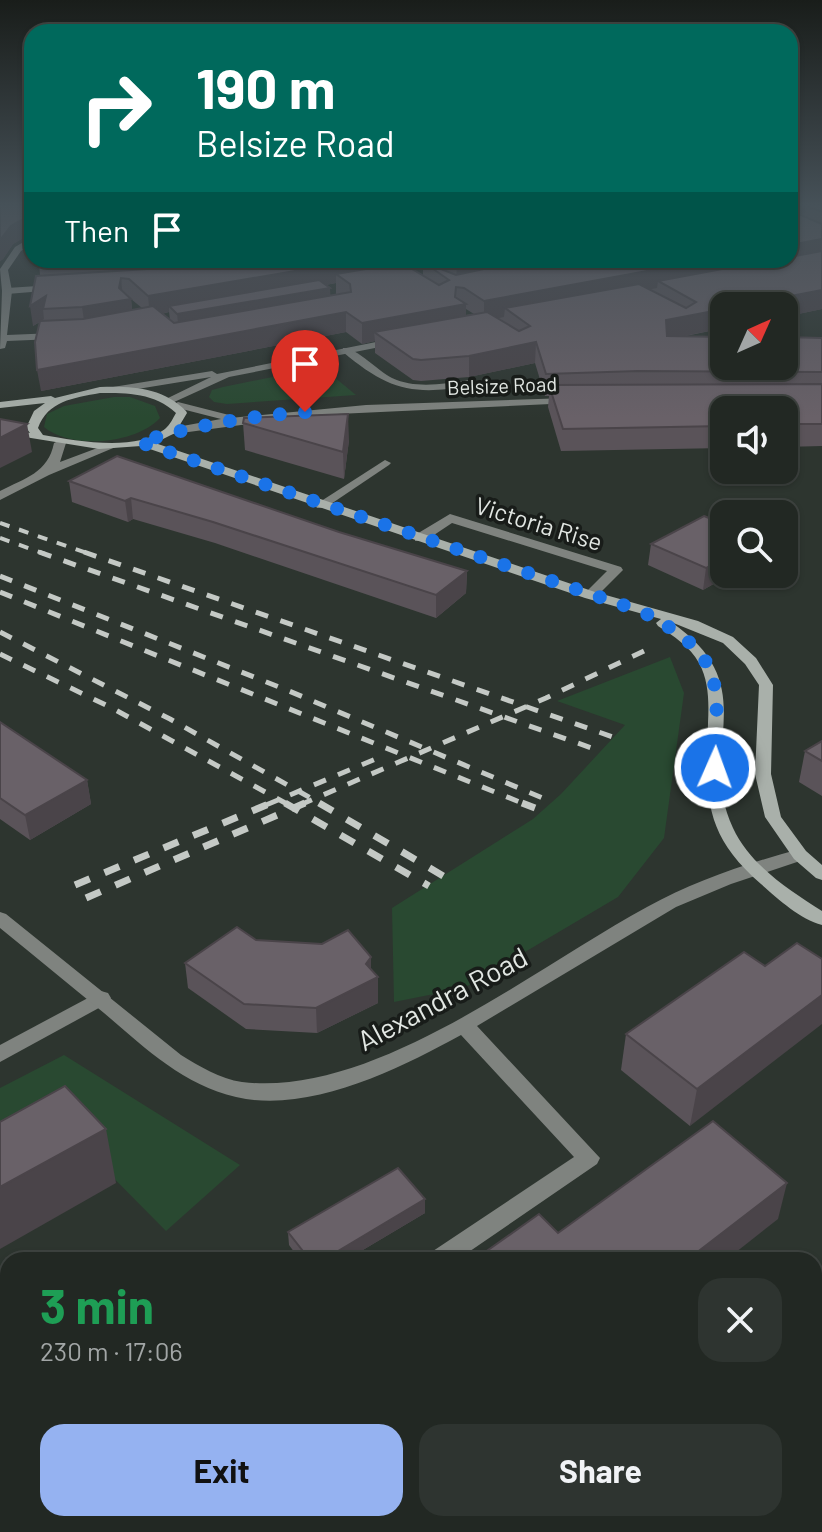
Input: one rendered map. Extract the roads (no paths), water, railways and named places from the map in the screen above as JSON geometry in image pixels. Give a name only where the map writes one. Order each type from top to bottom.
[{"type":"main road","points":[[0,405],[113,390],[148,391],[175,402],[182,413],[180,421],[166,432],[139,442],[112,446],[60,443],[0,430]]},
{"type":"main road","points":[[39,438],[32,428],[33,417],[45,406],[64,398]]},
{"type":"main road","points":[[139,442],[590,595],[693,624],[728,640],[751,661],[766,685],[763,774],[773,817],[800,855],[822,874]]},
{"type":"main road","points":[[641,611],[677,631],[708,660],[718,691],[715,768],[718,811],[733,843],[757,870],[794,902],[822,919]]},
{"type":"street","points":[[5,275],[7,291],[1,343],[65,335]]},
{"type":"street","points":[[7,291],[68,287]]},
{"type":"street","points":[[113,390],[202,374],[226,374],[406,339]]},
{"type":"street","points":[[347,350],[383,380],[409,390],[468,383]]},
{"type":"street","points":[[175,402],[226,374]]},
{"type":"street","name":"Belsize Road","points":[[166,432],[231,418],[349,409],[581,401]]},
{"type":"street","name":"Belsize Road","points":[[175,402],[231,418]]},
{"type":"street","points":[[45,472],[57,458],[60,443]]},
{"type":"street","points":[[1,495],[45,472],[112,446]]},
{"type":"street","points":[[321,505],[385,463]]},
{"type":"street","name":"Victoria Rise","points":[[420,538],[450,518],[616,570],[590,595]]},
{"type":"street","name":"Alexandra Road","points":[[0,918],[174,1060],[203,1078],[258,1091],[320,1087],[361,1074],[463,1024],[674,900],[800,855]]},
{"type":"street","points":[[0,1054],[101,998]]},
{"type":"street","points":[[450,1252],[589,1158],[463,1024]]},
{"type":"railway","points":[[0,523],[90,554]]},
{"type":"railway","points":[[0,538],[45,554]]},
{"type":"railway","points":[[39,552],[503,717]]},
{"type":"railway","points":[[84,552],[526,707]]},
{"type":"railway","points":[[0,576],[428,749]]},
{"type":"railway","points":[[0,592],[409,757]]},
{"type":"railway","points":[[0,632],[170,719],[299,791]]},
{"type":"railway","points":[[526,707],[644,651]]},
{"type":"railway","points":[[0,654],[110,707],[279,800]]},
{"type":"railway","points":[[503,717],[526,707]]},
{"type":"railway","points":[[526,707],[613,737]]},
{"type":"railway","points":[[428,749],[503,717]]},
{"type":"railway","points":[[503,717],[600,751]]},
{"type":"railway","points":[[409,757],[428,749]]},
{"type":"railway","points":[[428,749],[552,802]]},
{"type":"railway","points":[[313,799],[409,757]]},
{"type":"railway","points":[[409,757],[523,803]]},
{"type":"railway","points":[[299,791],[378,758]]},
{"type":"railway","points":[[279,800],[299,791]]},
{"type":"railway","points":[[299,791],[313,799]]},
{"type":"railway","points":[[300,805],[313,799]]},
{"type":"railway","points":[[313,799],[323,805]]},
{"type":"railway","points":[[266,805],[279,800]]},
{"type":"railway","points":[[279,800],[289,805]]},
{"type":"railway","points":[[75,885],[271,803]]},
{"type":"railway","points":[[285,803],[294,808]]},
{"type":"railway","points":[[294,808],[305,803]]},
{"type":"railway","points":[[319,803],[445,877]]},
{"type":"railway","points":[[523,803],[535,808]]},
{"type":"railway","points":[[523,803],[527,805]]},
{"type":"railway","points":[[86,898],[294,808]]},
{"type":"railway","points":[[294,808],[429,886]]}]
